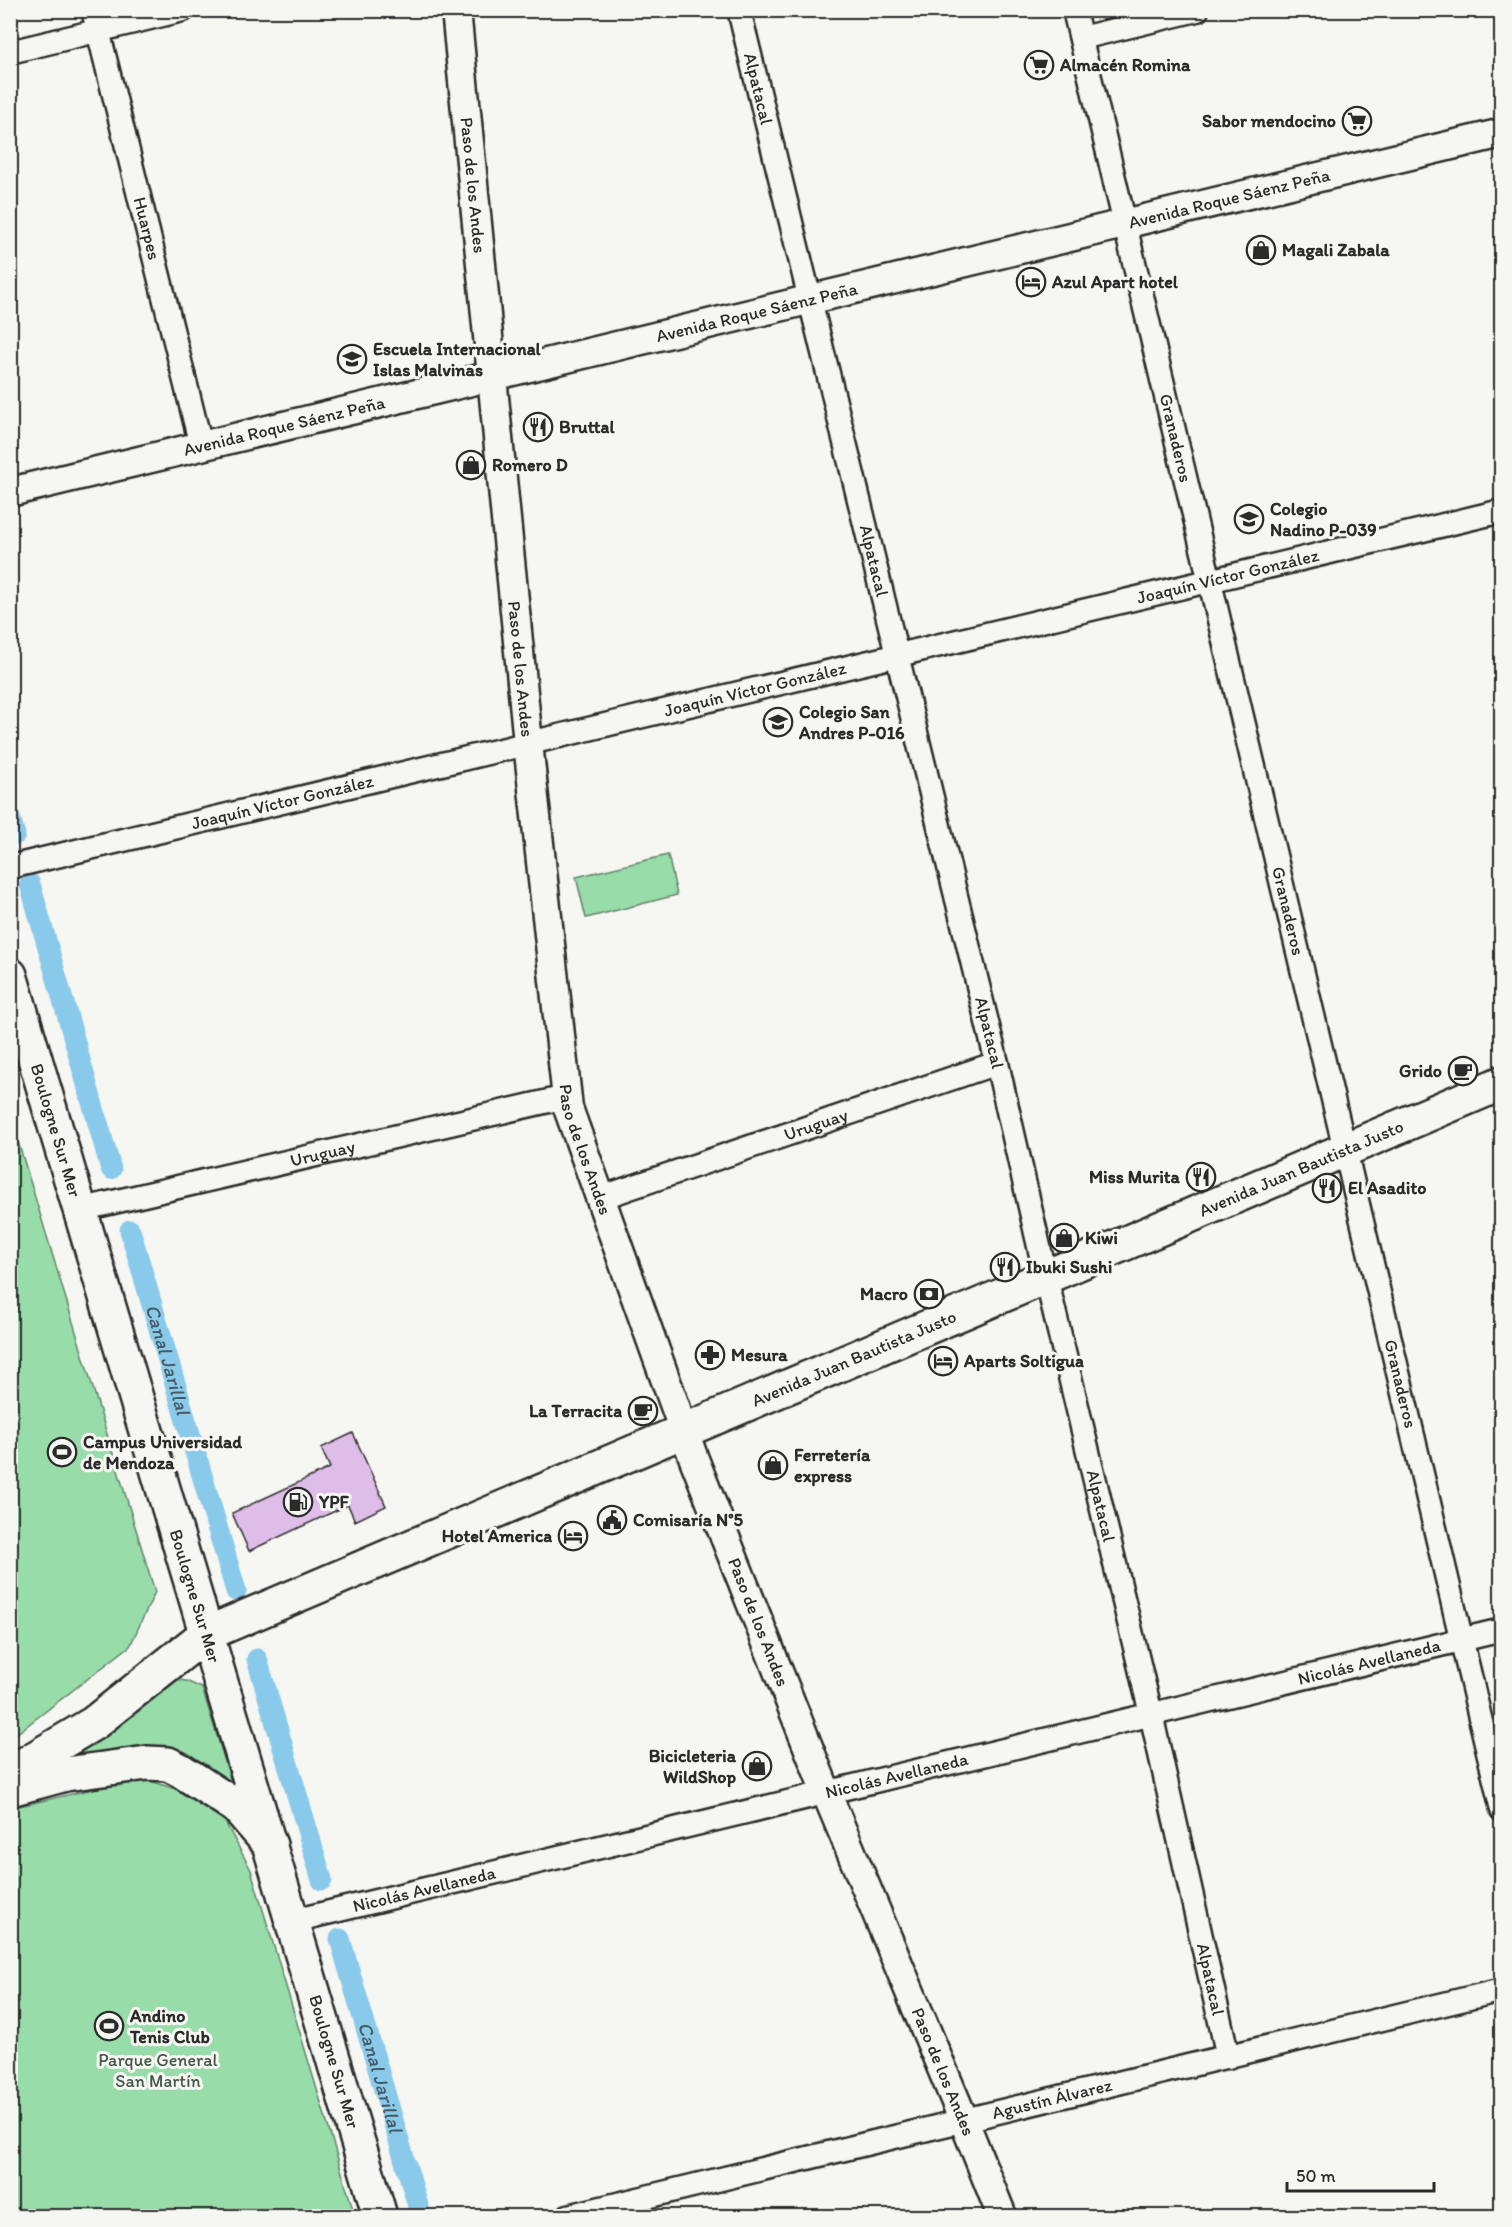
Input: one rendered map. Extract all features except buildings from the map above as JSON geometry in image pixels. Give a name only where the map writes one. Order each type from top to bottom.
[{"type":"main road","name":"Boulogne Sur Mer","points":[[10,975],[380,2217]]},
{"type":"main road","name":"Avenida Juan Bautista Justo","points":[[10,1773],[94,1723],[206,1634],[1502,1083]]},
{"type":"main road","points":[[10,1789],[66,1774],[147,1763],[168,1764],[237,1807],[270,1845]]},
{"type":"street","points":[[10,52],[95,21],[183,10]]},
{"type":"street","name":"Paso de los Andes","points":[[456,10],[528,743],[566,1097],[684,1431],[826,1792],[1002,2217]]},
{"type":"street","name":"Alpatacal","points":[[739,10],[997,1064],[1151,1714],[1228,2056]]},
{"type":"street","name":"Granaderos","points":[[1074,10],[1502,1809]]},
{"type":"street","points":[[1081,38],[1197,10]]},
{"type":"street","name":"Huarpes","points":[[95,21],[201,446]]},
{"type":"street","name":"Avenida Roque Sáenz Peña","points":[[10,492],[1502,133]]},
{"type":"street","name":"Joaquín Víctor González","points":[[10,867],[1502,511]]},
{"type":"street","name":"Uruguay","points":[[600,1198],[997,1064]]},
{"type":"street","name":"Uruguay","points":[[80,1210],[566,1097]]},
{"type":"street","name":"Nicolás Avellaneda","points":[[293,1921],[1502,1630]]},
{"type":"street","name":"Agustín Álvarez","points":[[568,2217],[1502,1990]]},
{"type":"green space","points":[[668,855],[677,895],[586,918],[576,877]]},
{"type":"green space","name":"Campus Universidad de Mendoza","points":[[10,1115],[155,1592],[130,1646],[11,1738]]},
{"type":"green space","points":[[172,1679],[186,1681],[202,1688],[233,1787],[151,1752],[25,1772]]},
{"type":"green space","name":"Parque General San Martín","points":[[141,1778],[188,1793],[225,1822],[251,1870],[355,2216],[11,2216],[11,1808]]},
{"type":"waterway","name":"Canal Jarillal","points":[[10,818],[15,835]]},
{"type":"waterway","name":"Canal Jarillal","points":[[30,884],[111,1169]]},
{"type":"waterway","name":"Canal Jarillal","points":[[130,1230],[236,1591]]},
{"type":"waterway","name":"Canal Jarillal","points":[[257,1659],[322,1880]]},
{"type":"waterway","name":"Canal Jarillal","points":[[340,1939],[421,2216]]},
{"type":"place","name":"Almacén Romina","points":[[1039,65]]},
{"type":"place","name":"Sabor mendocino","points":[[1357,121]]},
{"type":"place","name":"Magali Zabala","points":[[1261,250]]},
{"type":"place","name":"Azul Apart hotel","points":[[1031,282]]},
{"type":"place","name":"Escuela Internacional Islas Malvinas","points":[[352,359]]},
{"type":"place","name":"Bruttal","points":[[538,427]]},
{"type":"place","name":"Romero D","points":[[471,465]]},
{"type":"place","name":"Colegio Nadino P-039","points":[[1249,519]]},
{"type":"place","name":"Colegio San Andres P-016","points":[[778,722]]},
{"type":"place","name":"Grido","points":[[1463,1071]]},
{"type":"place","name":"Miss Murita","points":[[1201,1177]]},
{"type":"place","name":"El Asadito","points":[[1327,1188]]},
{"type":"place","name":"Kiwi","points":[[1064,1238]]},
{"type":"place","name":"Ibuki Sushi","points":[[1005,1267]]},
{"type":"place","name":"Macro","points":[[929,1294]]},
{"type":"place","name":"Mesura","points":[[710,1355]]},
{"type":"place","name":"Aparts Soltigua","points":[[943,1361]]},
{"type":"place","name":"La Terracita","points":[[643,1411]]},
{"type":"place","name":"Campus Universidad de Mendoza","points":[[62,1452]]},
{"type":"place","name":"Ferretería express","points":[[773,1465]]},
{"type":"place","name":"YPF","points":[[298,1502]]},
{"type":"place","name":"Comisaría N°5","points":[[612,1520]]},
{"type":"place","name":"Hotel America","points":[[573,1536]]},
{"type":"place","name":"Bicicleteria WildShop","points":[[757,1766]]},
{"type":"place","name":"Andino Tenis Club","points":[[109,2026]]}]
